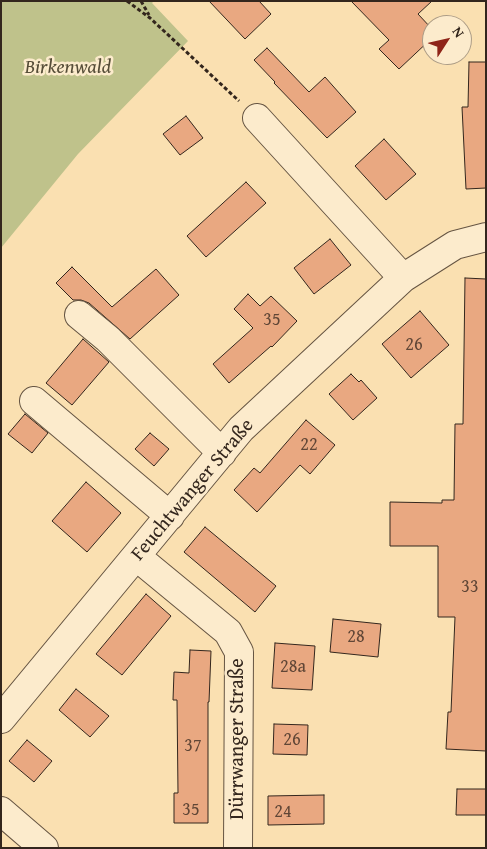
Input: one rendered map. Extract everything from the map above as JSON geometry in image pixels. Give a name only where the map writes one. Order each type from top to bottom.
[{"type":"street","points":[[257,118],[403,278]]},
{"type":"street","name":"Feuchtwanger Straße","points":[[1,719],[241,429],[403,278],[455,245],[486,237]]},
{"type":"street","points":[[79,315],[108,339],[222,453]]},
{"type":"street","points":[[34,401],[170,516]]},
{"type":"street","name":"Dürrwanger Straße","points":[[137,556],[228,632],[239,652],[238,848]]},
{"type":"street","points":[[1,811],[44,848]]},
{"type":"path","points":[[127,1],[150,18],[257,118]]},
{"type":"path","points":[[141,1],[150,18]]},
{"type":"green space","name":"Birkenwald","points":[[1,1],[154,1],[152,3],[188,41],[78,154],[1,248]]},
{"type":"building","points":[[209,1],[259,1],[271,14],[245,39]]},
{"type":"building","points":[[351,1],[432,1],[418,14],[422,18],[422,47],[399,69],[379,49],[389,40]]},
{"type":"building","points":[[267,48],[309,92],[325,77],[356,112],[327,138],[254,60]]},
{"type":"building","points":[[472,62],[486,62],[486,188],[466,189],[462,107],[468,107],[469,65],[472,65]]},
{"type":"building","points":[[186,116],[203,138],[180,155],[163,134]]},
{"type":"building","points":[[384,139],[416,174],[386,200],[355,166]]},
{"type":"building","points":[[246,182],[266,203],[206,257],[187,236]]},
{"type":"building","points":[[330,239],[351,265],[314,294],[294,268]]},
{"type":"building","points":[[72,267],[112,307],[156,269],[179,295],[130,339],[89,303],[73,300],[56,283]]},
{"type":"building","points":[[465,278],[486,279],[486,751],[446,749],[448,712],[451,712],[455,617],[438,617],[438,546],[390,546],[390,502],[442,503],[442,500],[454,500],[455,424],[463,424]]},
{"type":"building","points":[[248,294],[260,306],[271,296],[297,321],[272,347],[229,383],[213,364],[253,328],[234,309]]},
{"type":"building","points":[[420,311],[449,345],[411,378],[382,344]]},
{"type":"building","points":[[83,339],[109,362],[72,405],[46,383]]},
{"type":"building","points":[[351,374],[359,382],[361,380],[377,398],[353,420],[329,394]]},
{"type":"building","points":[[25,414],[48,433],[32,453],[8,434]]},
{"type":"building","points":[[306,420],[335,445],[310,474],[300,465],[257,512],[234,490],[254,468],[260,473]]},
{"type":"building","points":[[150,433],[169,449],[154,466],[135,449]]},
{"type":"building","points":[[86,482],[121,513],[87,552],[52,521]]},
{"type":"building","points":[[205,527],[276,586],[255,612],[184,552]]},
{"type":"building","points":[[146,594],[171,616],[122,675],[96,654]]},
{"type":"building","points":[[333,619],[381,624],[378,657],[330,652]]},
{"type":"building","points":[[275,643],[315,646],[312,690],[272,688]]},
{"type":"building","points":[[190,650],[211,651],[208,702],[208,823],[174,823],[174,793],[178,793],[177,700],[173,700],[174,672],[189,673]]},
{"type":"building","points":[[76,689],[109,716],[90,737],[59,710]]},
{"type":"building","points":[[274,724],[308,725],[307,755],[273,754]]},
{"type":"building","points":[[27,740],[52,761],[34,782],[9,761]]},
{"type":"building","points":[[457,789],[486,789],[486,815],[456,815]]},
{"type":"building","points":[[324,795],[324,824],[268,825],[268,796]]}]
